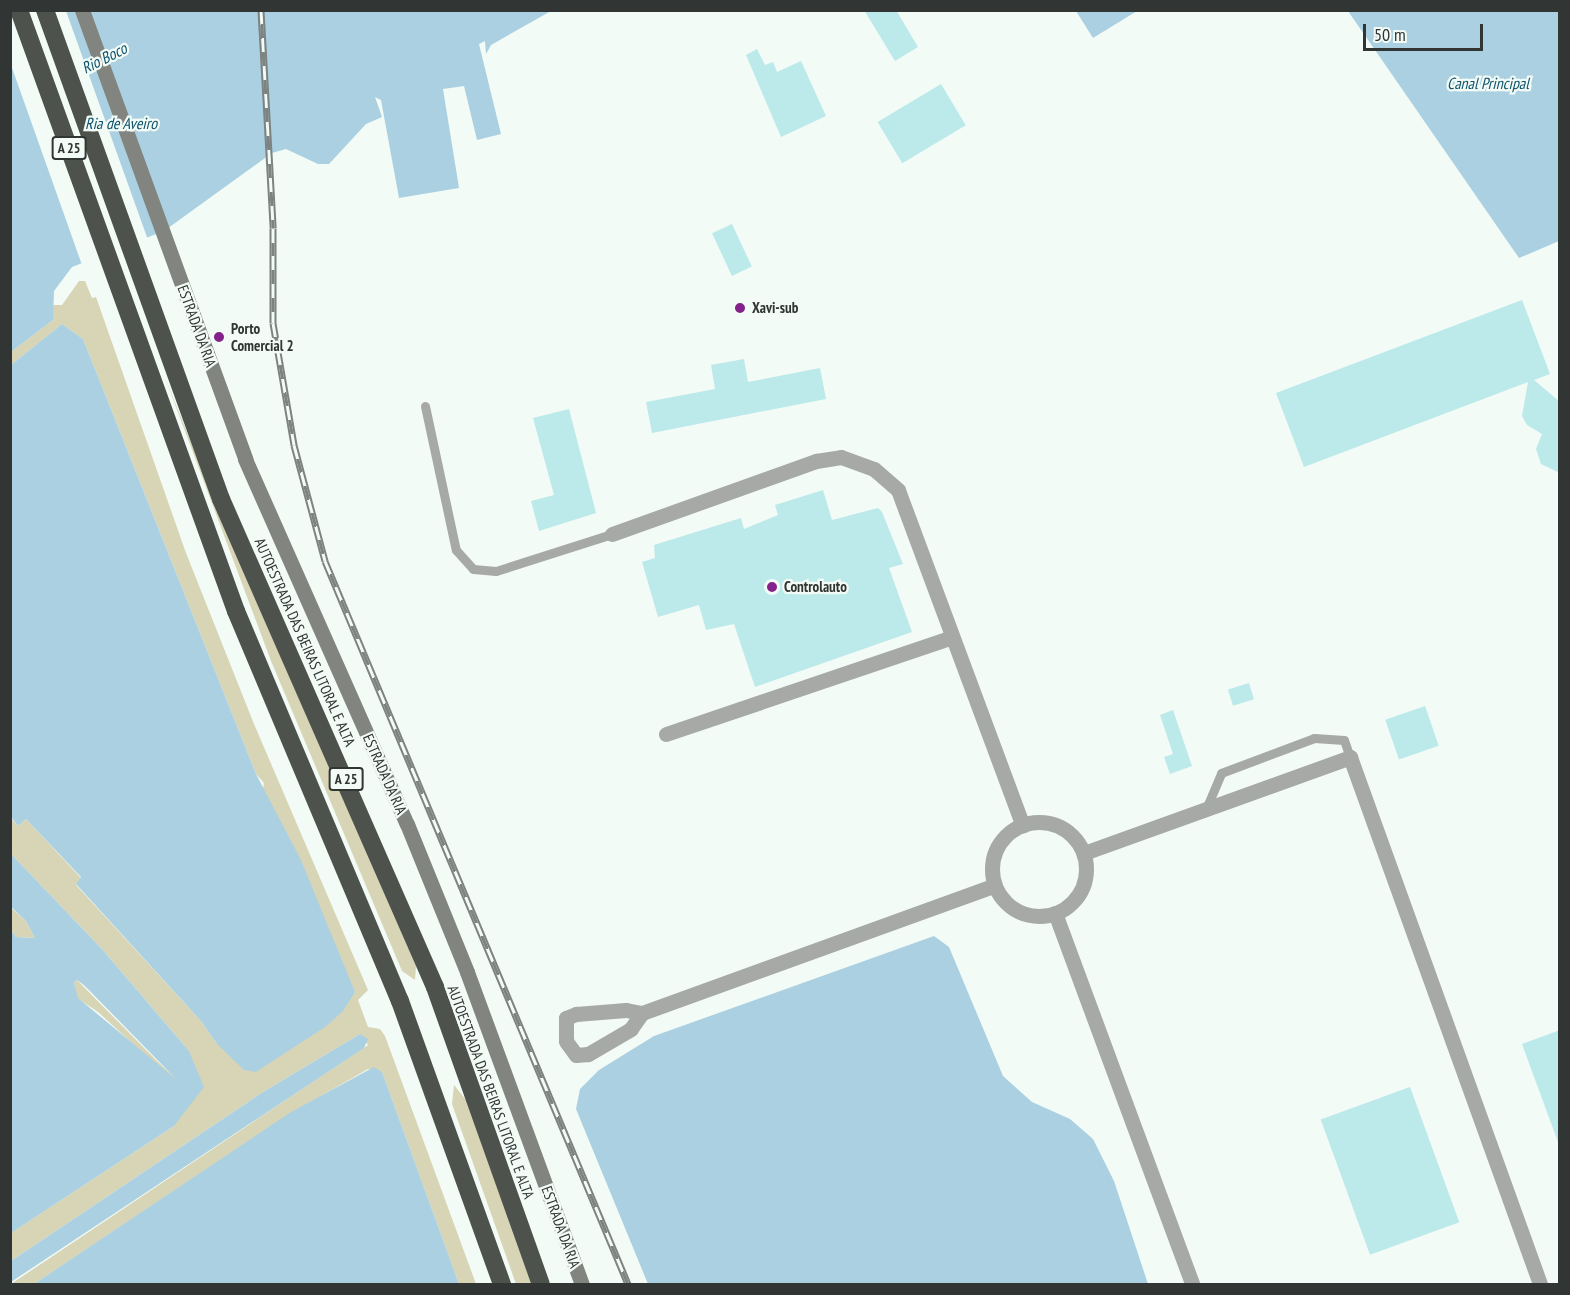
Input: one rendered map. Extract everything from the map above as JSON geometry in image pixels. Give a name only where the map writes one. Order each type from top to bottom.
[{"type":"highway","name":"A 25","points":[[19,10],[236,611],[400,1001],[502,1284]]},
{"type":"highway","name":"AUTOESTRADA DAS BEIRAS LITORAL E ALTA","points":[[45,10],[221,499],[435,987],[541,1284]]},
{"type":"street","name":"ESTRADA DA RIA","points":[[82,10],[245,459],[402,813],[468,972],[582,1284]]},
{"type":"street","points":[[612,534],[816,461],[841,457],[874,469],[898,490],[1023,826]]},
{"type":"street","points":[[666,734],[952,637]]},
{"type":"street","points":[[1084,853],[1350,757],[1540,1284]]},
{"type":"street","points":[[1034,822],[1055,824],[1073,836],[1084,853],[1087,874],[1079,894],[1065,910],[1045,917],[1024,914],[1006,903],[994,885],[992,864],[999,844],[1023,826],[1034,822]]},
{"type":"street","points":[[642,1013],[631,1029],[588,1054],[576,1055],[566,1041],[566,1018],[576,1014],[626,1010],[642,1013],[994,885]]},
{"type":"street","points":[[1055,913],[1192,1284]]},
{"type":"lane","points":[[426,406],[456,550],[473,569],[496,571],[612,534]]},
{"type":"lane","points":[[1206,809],[1221,772],[1314,738],[1344,740],[1350,757]]},
{"type":"shaded area","points":[[79,281],[85,281],[92,298],[96,297],[186,553],[254,724],[368,990],[358,1000],[368,1027],[380,1029],[385,1036],[476,1284],[459,1284],[382,1072],[368,1069],[291,1113],[34,1284],[11,1284],[368,1045],[360,1034],[263,1092],[11,1261],[11,1233],[174,1126],[189,1051],[101,948],[11,854],[10,817],[18,826],[26,819],[81,878],[76,885],[201,1021],[217,1044],[264,783],[256,774],[83,339],[62,324],[11,365],[11,352],[53,320],[51,305],[62,305]]},
{"type":"shaded area","points":[[164,375],[232,544],[416,966],[415,980],[402,971],[271,661]]},
{"type":"shaded area","points":[[10,907],[26,921],[35,938],[16,937],[11,930]]},
{"type":"shaded area","points":[[77,980],[179,1081],[169,1077],[98,1012],[77,998],[74,982]]},
{"type":"shaded area","points":[[454,1085],[466,1100],[532,1284],[516,1284],[452,1104]]},
{"type":"water","name":"Ria de Aveiro","points":[[11,11],[551,11],[491,45],[486,54],[485,41],[479,44],[501,134],[477,140],[464,86],[443,89],[459,188],[399,198],[381,100],[375,97],[382,117],[366,124],[329,164],[318,164],[286,149],[272,153],[164,231],[72,267],[54,291],[53,320],[11,352]]},
{"type":"water","points":[[1076,11],[1137,11],[1093,38]]},
{"type":"water","name":"Canal Principal","points":[[1348,11],[1559,11],[1559,241],[1519,258]]},
{"type":"water","points":[[62,324],[83,339],[256,774],[301,860],[355,992],[343,1011],[325,1027],[256,1072],[244,1070],[217,1044],[201,1021],[76,884],[81,877],[26,819],[18,826],[11,817],[11,365]]},
{"type":"water","points":[[11,854],[101,948],[189,1051],[204,1087],[174,1126],[11,1233],[11,930],[16,937],[35,938],[26,921],[11,907]],"holes":[[[77,980],[177,1080],[78,998],[74,982]]]},
{"type":"water","points":[[934,936],[949,947],[1003,1076],[1032,1102],[1070,1119],[1093,1139],[1114,1181],[1148,1284],[648,1284],[576,1109],[580,1089],[599,1070],[654,1036]]},
{"type":"water","points":[[360,1034],[368,1039],[364,1048],[11,1282],[11,1261],[263,1092]]},
{"type":"water","points":[[374,1067],[382,1072],[459,1284],[34,1284],[291,1112]]},
{"type":"pier","points":[[11,11],[66,11],[148,240],[82,265],[11,65]]},
{"type":"building","points":[[864,10],[896,10],[918,47],[895,61]]},
{"type":"building","points":[[757,49],[765,65],[773,62],[777,72],[801,61],[826,116],[781,137],[746,55]]},
{"type":"building","points":[[941,84],[966,125],[902,163],[878,122]]},
{"type":"building","points":[[732,224],[752,267],[732,276],[712,233]]},
{"type":"building","points":[[1522,300],[1550,374],[1534,380],[1560,402],[1560,473],[1541,464],[1536,449],[1542,434],[1527,425],[1522,416],[1528,382],[1304,467],[1276,393]]},
{"type":"building","points":[[744,359],[748,382],[820,368],[826,399],[652,433],[646,402],[715,389],[711,365]]},
{"type":"building","points":[[569,409],[596,513],[539,531],[531,501],[554,495],[533,418]]},
{"type":"building","name":"Controlauto","points":[[823,490],[832,520],[878,508],[882,512],[903,564],[889,568],[912,632],[755,687],[734,624],[706,630],[699,605],[658,617],[642,562],[655,558],[654,545],[741,518],[744,529],[778,515],[775,505]]},
{"type":"building","points":[[1249,683],[1254,699],[1233,706],[1228,689]]},
{"type":"building","points":[[1425,706],[1439,746],[1399,759],[1385,720]]},
{"type":"building","points":[[1173,710],[1192,766],[1170,774],[1164,757],[1173,754],[1160,715]]},
{"type":"building","points":[[1560,1030],[1560,1141],[1558,1142],[1522,1044]]},
{"type":"building","points":[[1410,1087],[1459,1222],[1370,1255],[1321,1119]]},
{"type":"railway","points":[[261,10],[273,228],[273,323],[294,445],[325,561],[628,1284]]},
{"type":"place","name":"Xavi-sub","points":[[740,308]]},
{"type":"place","name":"Porto Comercial 2","points":[[219,337]]},
{"type":"place","name":"Controlauto","points":[[772,587]]},
{"type":"water label","name":"Rio Boco","points":[[104,58]]}]
